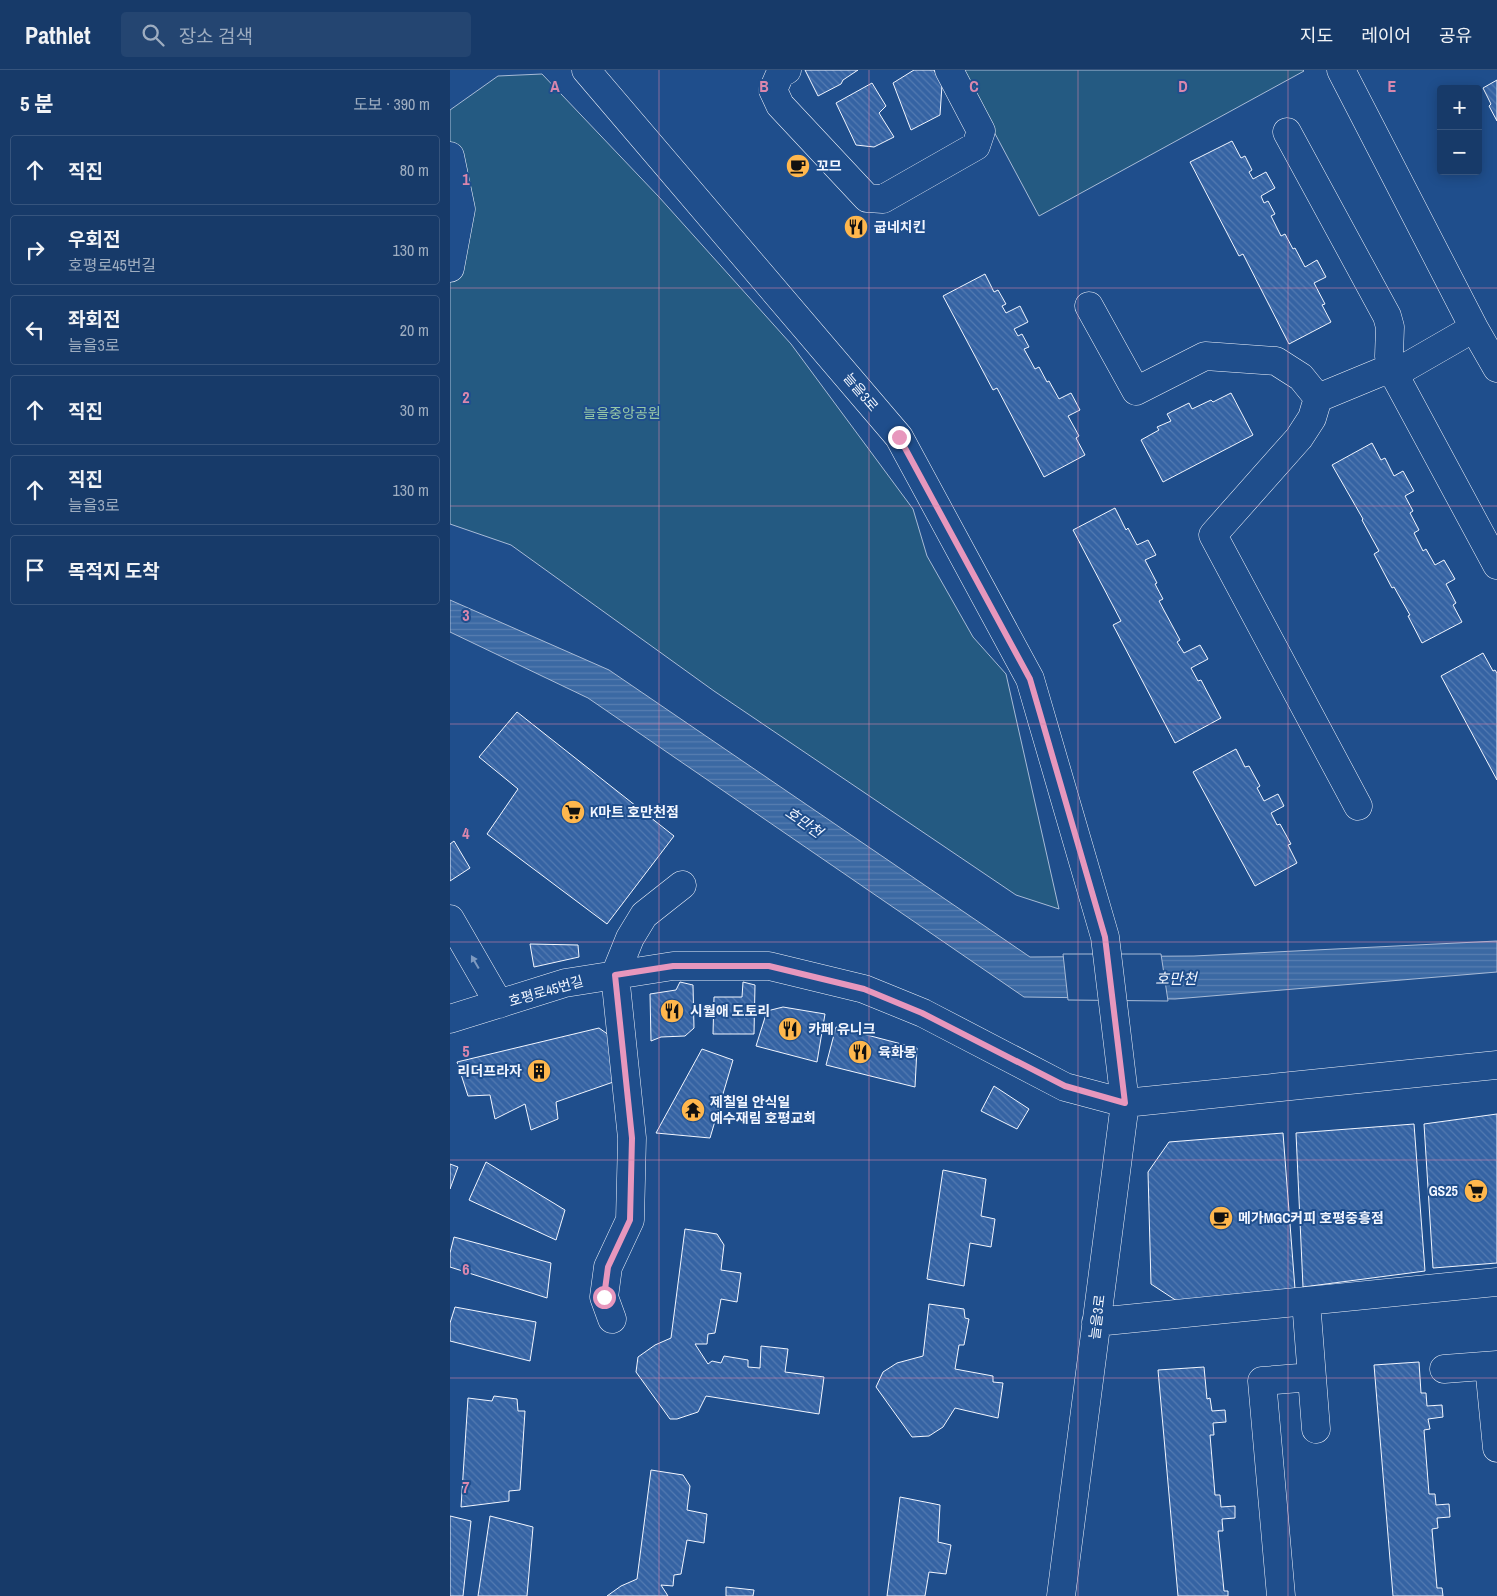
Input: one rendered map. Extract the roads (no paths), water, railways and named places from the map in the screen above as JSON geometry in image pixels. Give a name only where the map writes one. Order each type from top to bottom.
[{"type":"street","name":"늘을3로","points":[[586,70],[899,437],[1030,679],[1105,937],[1125,1103],[1061,1596]]},
{"type":"street","points":[[787,70],[780,74],[773,90],[780,105],[866,198],[883,199],[976,146],[981,131],[949,70]]},
{"type":"street","points":[[1341,70],[1474,328],[1497,368]]},
{"type":"street","points":[[1287,132],[1387,316],[1390,327],[1389,356],[1394,374],[1497,565]]},
{"type":"street","points":[[450,156],[461,208],[450,268]]},
{"type":"street","points":[[1089,306],[1136,391],[1206,356],[1276,361],[1301,377],[1318,398]]},
{"type":"street","points":[[1318,398],[1381,372],[1394,374],[1474,328]]},
{"type":"street","points":[[1318,398],[1312,418],[1299,438],[1213,535],[1358,806]]},
{"type":"street","points":[[612,1319],[604,1297],[608,1267],[630,1220],[632,1138],[615,975],[630,938],[644,915],[682,885]]},
{"type":"street","points":[[450,919],[499,1004]]},
{"type":"street","name":"호평로45번길","points":[[450,1020],[565,983],[673,966],[769,966],[864,989],[922,1013],[1065,1086],[1125,1103]]},
{"type":"street","points":[[1125,1103],[1497,1065]]},
{"type":"street","points":[[1096,1322],[1497,1282]]},
{"type":"street","points":[[1306,1301],[1316,1429]]},
{"type":"street","points":[[1444,1369],[1493,1365],[1497,1448]]},
{"type":"street","points":[[1281,1596],[1262,1381],[1312,1377]]},
{"type":"water","name":"호만천","points":[[450,600],[609,670],[1030,957],[1194,956],[1497,941],[1497,972],[1175,999],[1024,997],[588,698],[450,632]]},
{"type":"place","name":"꼬므","points":[[798,166]]},
{"type":"place","name":"굽네치킨","points":[[856,227]]},
{"type":"place","name":"K마트 호만천점","points":[[573,812]]},
{"type":"place","name":"시월애 도토리","points":[[672,1011]]},
{"type":"place","name":"카페 유니크","points":[[790,1029]]},
{"type":"place","name":"육화몽","points":[[860,1052]]},
{"type":"place","name":"리더프라자","points":[[539,1071]]},
{"type":"place","name":"제칠일 안식일 예수재림 호평교회","points":[[693,1110]]},
{"type":"place","name":"GS25","points":[[1476,1191]]},
{"type":"place","name":"메가MGC커피 호평중흥점","points":[[1221,1218]]},
{"type":"park label","name":"늘을중앙공원","points":[[622,413]]}]
